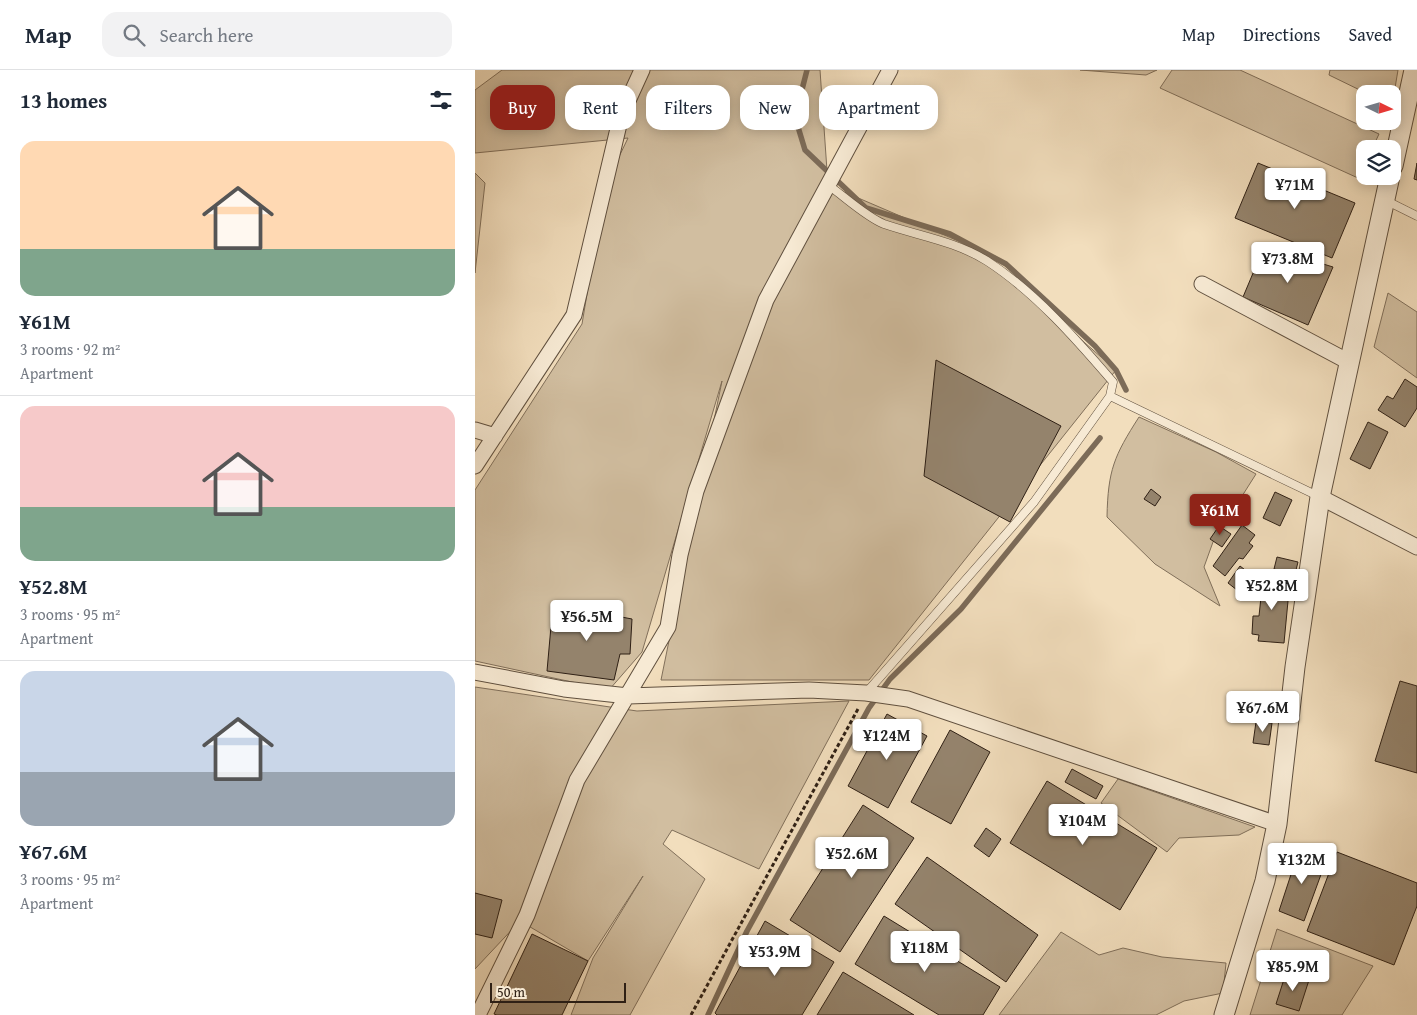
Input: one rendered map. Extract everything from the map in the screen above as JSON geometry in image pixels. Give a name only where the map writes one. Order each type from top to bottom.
[{"type":"street","points":[[475,466],[575,315],[621,116],[642,70]]},
{"type":"street","points":[[478,1015],[527,915],[577,780],[667,628],[680,555],[696,491],[766,300],[890,70]]},
{"type":"street","points":[[1398,140],[1413,70]]},
{"type":"street","points":[[1224,1015],[1265,881],[1277,824],[1295,667],[1320,497],[1388,185]]},
{"type":"street","points":[[1203,284],[1349,362]]},
{"type":"street","points":[[475,430],[495,436]]},
{"type":"street","points":[[1320,497],[1417,547]]},
{"type":"street","points":[[475,672],[564,689],[628,696],[809,690],[897,698],[917,702],[1277,824]]},
{"type":"lane","points":[[831,179],[882,223],[940,239],[987,262],[1007,276],[1083,346],[1113,382],[1110,396],[1034,502],[869,694]]},
{"type":"lane","points":[[1385,200],[1417,216]]},
{"type":"lane","points":[[1110,396],[1320,497]]},
{"type":"path","points":[[691,1015],[869,694]]},
{"type":"shaded area","points":[[502,70],[820,70],[819,130],[824,130],[828,185],[977,249],[1116,370],[869,680],[661,680],[722,381],[642,652],[609,690],[475,661],[475,490],[582,324],[605,186],[628,138],[475,153],[475,90]]},
{"type":"shaded area","points":[[1080,70],[1157,70],[1146,75]]},
{"type":"shaded area","points":[[1172,70],[1240,70],[1356,123],[1356,130],[1370,130],[1379,134],[1376,140],[1356,140],[1356,177],[1160,88]]},
{"type":"shaded area","points":[[1330,70],[1398,70],[1396,85],[1356,85],[1356,88],[1329,75]]},
{"type":"shaded area","points":[[475,173],[485,183],[475,273]]},
{"type":"shaded area","points":[[1388,293],[1417,312],[1417,378],[1374,347]]},
{"type":"shaded area","points":[[1139,417],[1216,452],[1256,474],[1213,542],[1204,567],[1220,606],[1155,564],[1107,517],[1109,487],[1114,464],[1118,453]]},
{"type":"shaded area","points":[[475,687],[637,711],[849,701],[759,869],[672,830],[663,844],[705,879],[630,1015],[571,1015],[593,958],[643,876],[588,961],[520,921],[475,969]]},
{"type":"shaded area","points":[[1118,779],[1255,827],[1239,835],[1179,838],[1167,852],[1101,803]]},
{"type":"shaded area","points":[[1277,929],[1373,966],[1342,1015],[1250,1015]]},
{"type":"shaded area","points":[[1061,932],[1099,955],[1123,948],[1162,957],[1226,963],[1223,993],[1184,1001],[1156,1015],[999,1015]]},
{"type":"building","points":[[1258,163],[1355,203],[1332,258],[1235,218]]},
{"type":"building","points":[[1417,163],[1417,180],[1414,179]]},
{"type":"building","points":[[1258,244],[1333,267],[1308,325],[1243,297],[1264,247]]},
{"type":"building","points":[[936,360],[1061,426],[1010,522],[924,476]]},
{"type":"building","points":[[1405,379],[1417,387],[1417,408],[1405,427],[1378,410],[1387,396],[1393,399]]},
{"type":"building","points":[[1368,422],[1388,432],[1370,469],[1350,459]]},
{"type":"building","points":[[1151,489],[1161,497],[1155,506],[1144,499]]},
{"type":"building","points":[[1275,492],[1292,500],[1280,526],[1263,518]]},
{"type":"building","points":[[1242,525],[1255,535],[1249,543],[1253,546],[1243,559],[1239,558],[1225,576],[1213,566]]},
{"type":"building","points":[[1219,526],[1231,534],[1222,547],[1210,539]]},
{"type":"building","points":[[1277,557],[1298,562],[1295,574],[1274,569]]},
{"type":"building","points":[[1240,566],[1249,573],[1237,590],[1228,583]]},
{"type":"building","points":[[1263,578],[1290,580],[1284,643],[1258,641],[1259,635],[1252,634],[1253,616],[1259,616]]},
{"type":"building","points":[[553,604],[632,619],[630,654],[620,654],[614,680],[547,671]]},
{"type":"building","points":[[1400,681],[1417,686],[1417,773],[1375,761]]},
{"type":"building","points":[[887,714],[927,736],[888,808],[848,786]]},
{"type":"building","points":[[1256,722],[1272,723],[1269,745],[1253,743]]},
{"type":"building","points":[[950,730],[990,752],[951,824],[911,802]]},
{"type":"building","points":[[1072,769],[1103,786],[1096,799],[1065,782]]},
{"type":"building","points":[[1047,781],[1157,848],[1120,910],[1010,843]]},
{"type":"building","points":[[863,805],[914,838],[840,952],[790,920]]},
{"type":"building","points":[[986,828],[1001,839],[989,857],[974,846]]},
{"type":"building","points":[[1299,850],[1327,858],[1304,921],[1279,911]]},
{"type":"building","points":[[1337,852],[1417,883],[1417,906],[1394,965],[1307,931]]},
{"type":"building","points":[[927,857],[1038,935],[1006,982],[895,904]]},
{"type":"building","points":[[475,893],[502,900],[492,938],[475,934]]},
{"type":"building","points":[[884,916],[1000,987],[983,1015],[939,1015],[855,964]]},
{"type":"building","points":[[765,921],[834,962],[802,1015],[717,1015],[715,1013]]},
{"type":"building","points":[[532,934],[588,961],[562,1015],[494,1014]]},
{"type":"building","points":[[843,972],[914,1015],[817,1015]]},
{"type":"building","points":[[1286,973],[1309,980],[1299,1011],[1276,1004]]},
{"type":"waterway","points":[[807,70],[795,117],[805,150],[866,208],[950,234],[1006,264],[1095,346],[1116,370],[1126,390]]},
{"type":"waterway","points":[[708,1015],[747,931],[869,708],[890,679],[961,609],[1100,438]]}]
